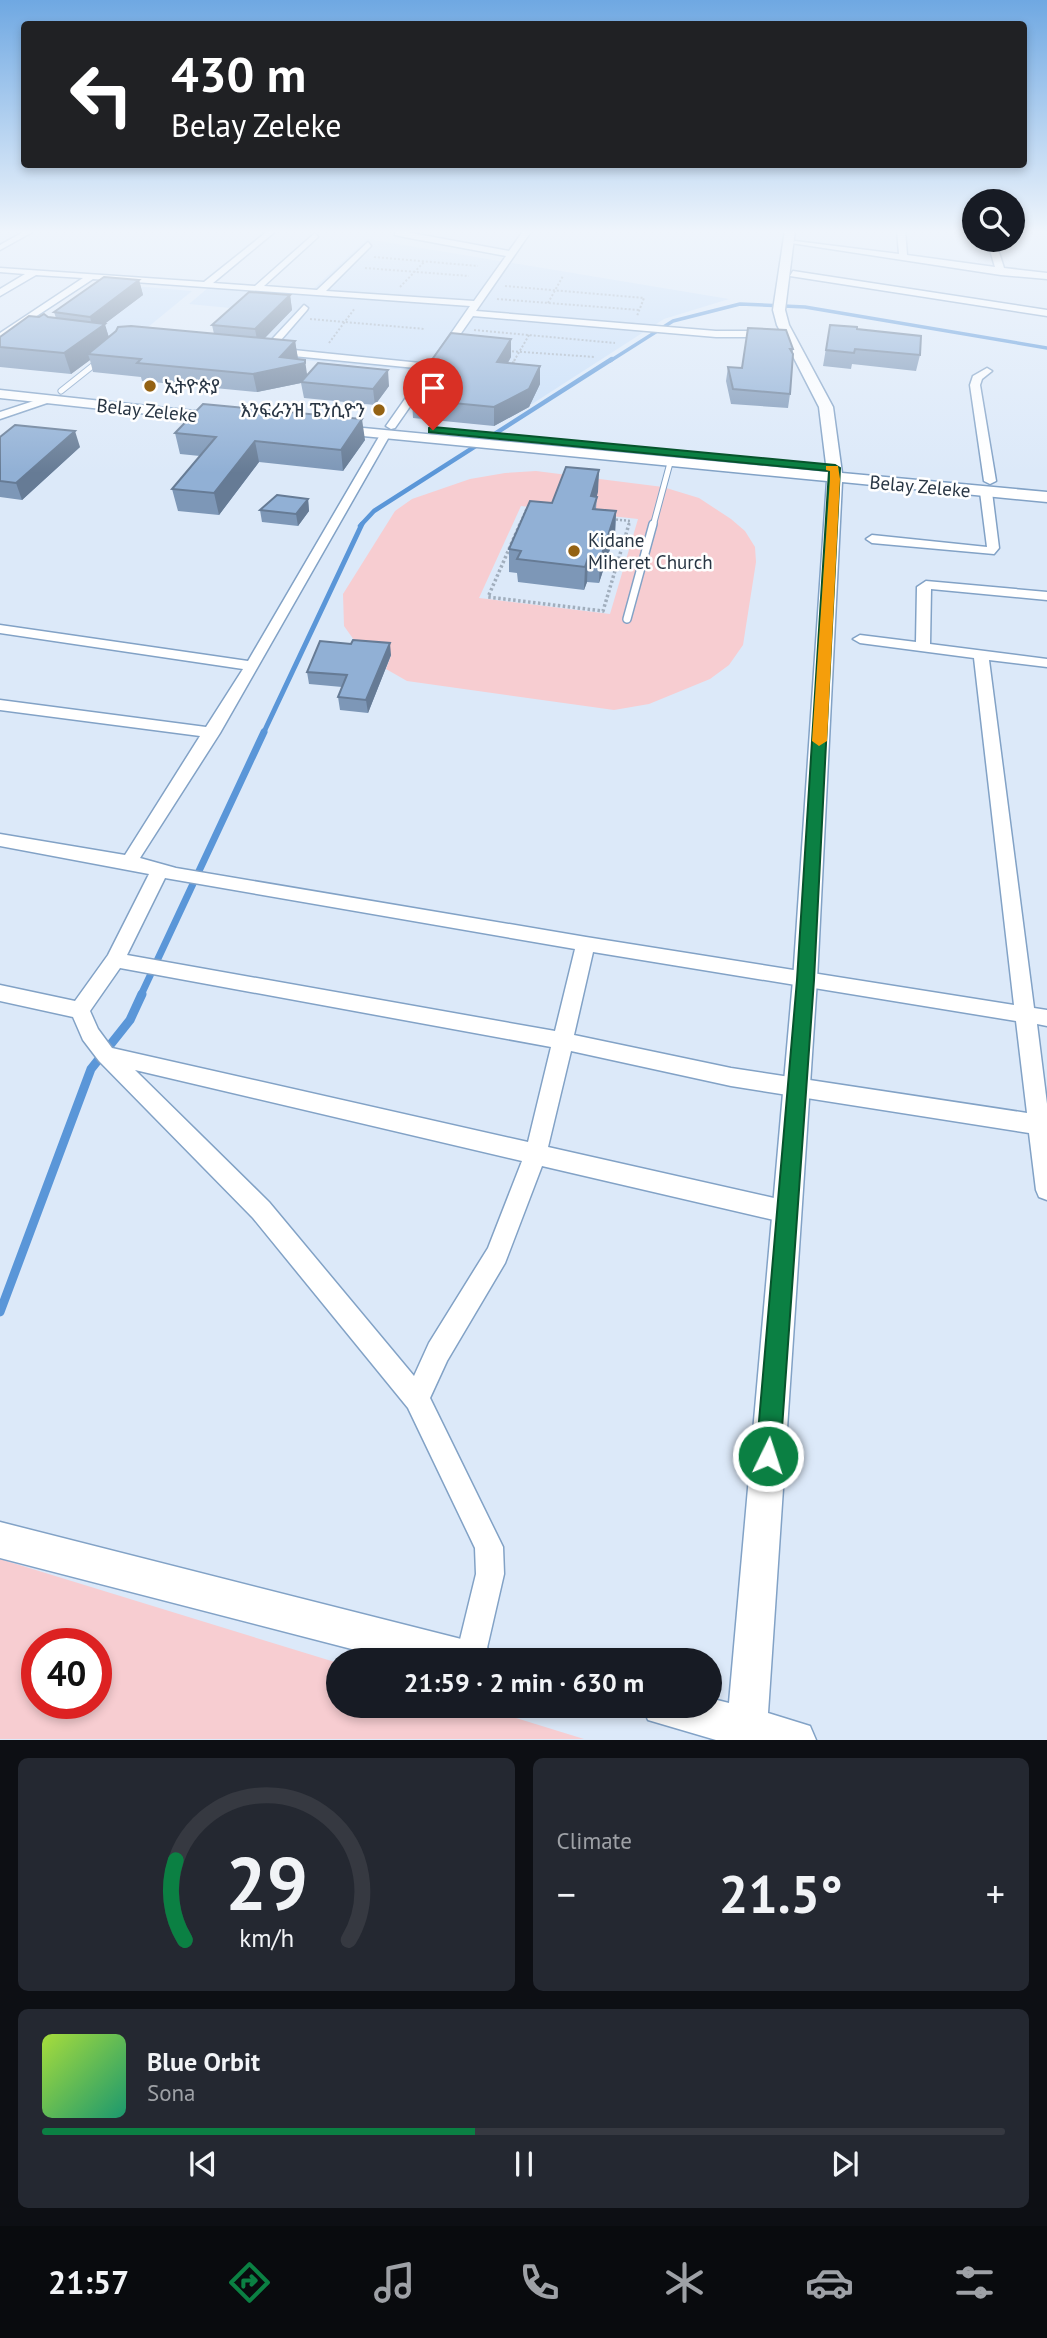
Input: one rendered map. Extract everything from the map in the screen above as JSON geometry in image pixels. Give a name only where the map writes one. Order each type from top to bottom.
[{"type":"street","points":[[0,337],[39,311]]},
{"type":"street","points":[[267,350],[301,311]]},
{"type":"street","points":[[129,862],[212,733],[388,430],[472,311]]},
{"type":"street","points":[[524,311],[716,334],[788,334]]},
{"type":"street","points":[[747,1733],[805,980],[835,474],[826,408],[788,334],[781,311]]},
{"type":"street","points":[[253,349],[433,368]]},
{"type":"street","points":[[872,540],[990,551],[993,548],[975,386],[978,378],[987,371]]},
{"type":"street","name":"Belay Zeleke","points":[[0,385],[55,395],[238,415]]},
{"type":"street","name":"Belay Zeleke","points":[[0,394],[55,395]]},
{"type":"street","points":[[0,416],[55,395]]},
{"type":"street","name":"Belay Zeleke","points":[[320,423],[835,474]]},
{"type":"street","name":"Belay Zeleke","points":[[501,442],[670,463],[988,486],[1047,486]]},
{"type":"street","name":"Belay Zeleke","points":[[988,486],[1047,498]]},
{"type":"street","points":[[923,647],[926,584],[1047,596]]},
{"type":"street","points":[[0,629],[252,666]]},
{"type":"street","points":[[860,639],[1047,663]]},
{"type":"street","points":[[981,654],[1026,1014],[1043,1125],[1047,1190]]},
{"type":"street","points":[[0,705],[212,733]]},
{"type":"street","points":[[0,841],[586,944],[1047,1018]]},
{"type":"street","points":[[80,1010],[115,960],[168,872]]},
{"type":"street","points":[[417,1399],[438,1352],[497,1255],[536,1153],[586,944]]},
{"type":"street","points":[[115,960],[564,1041],[731,1077],[1043,1125]]},
{"type":"street","points":[[0,993],[80,1010]]},
{"type":"street","points":[[80,1010],[90,1034],[106,1055],[261,1210],[417,1399],[489,1547],[490,1574],[475,1648]]},
{"type":"street","points":[[106,1055],[787,1212]]},
{"type":"street","points":[[0,1540],[425,1648]]},
{"type":"street","points":[[700,1718],[747,1733],[796,1740]]},
{"type":"lane","points":[[55,395],[108,353]]},
{"type":"lane","points":[[627,619],[670,463]]},
{"type":"path","points":[[319,356],[353,311]]},
{"type":"path","points":[[295,318],[425,329]]},
{"type":"path","points":[[459,329],[615,342]]},
{"type":"path","points":[[508,351],[594,357]]},
{"type":"path","points":[[526,510],[630,521],[603,611],[488,597],[526,510]]},
{"type":"shaded area","points":[[72,311],[167,311],[114,355],[24,346]]},
{"type":"shaded area","points":[[263,311],[689,311],[664,319],[532,404],[403,391],[416,371],[242,354],[282,313]]},
{"type":"shaded area","points":[[536,471],[663,487],[699,498],[745,531],[755,547],[756,562],[743,645],[729,665],[710,679],[649,704],[614,710],[407,681],[386,669],[391,655],[354,640],[344,626],[343,594],[395,511],[412,499],[470,479]],"holes":[[[521,506],[638,519],[610,614],[479,598]]]},
{"type":"shaded area","points":[[0,1559],[326,1659],[326,1718],[516,1718],[584,1739],[0,1739]]},
{"type":"building","points":[[55,311],[98,311],[90,317]]},
{"type":"building","points":[[227,311],[273,311],[255,329],[212,325]]},
{"type":"building","points":[[44,314],[48,317],[105,324],[64,353],[0,347],[0,337],[29,316],[39,317]]},
{"type":"building","points":[[830,325],[921,336],[920,355],[855,349],[854,353],[826,350]]},
{"type":"building","points":[[118,327],[295,341],[280,357],[305,360],[305,363],[253,374],[137,363],[141,359],[88,354]]},
{"type":"building","points":[[748,328],[786,330],[793,349],[790,349],[793,354],[790,394],[733,389],[728,367],[742,368]]},
{"type":"building","points":[[451,333],[511,339],[497,362],[540,366],[529,389],[494,407],[412,399],[433,369],[426,368]]},
{"type":"building","points":[[318,363],[388,370],[373,389],[301,382]]},
{"type":"building","points":[[203,404],[362,419],[341,450],[255,441],[214,493],[172,489],[216,437],[175,433]]},
{"type":"building","points":[[15,425],[75,431],[16,483],[0,481],[0,437]]},
{"type":"building","points":[[566,467],[599,470],[591,496],[597,497],[593,509],[616,511],[600,560],[588,558],[585,567],[517,559],[521,551],[509,549],[530,501],[552,503]]},
{"type":"building","points":[[277,495],[308,499],[296,514],[260,510]]},
{"type":"building","points":[[353,640],[390,643],[366,700],[338,697],[347,675],[307,672],[320,641],[351,644]]},
{"type":"waterway","points":[[610,361],[673,321],[712,311]]},
{"type":"waterway","points":[[830,311],[1047,348]]},
{"type":"waterway","points":[[360,526],[374,511],[612,359]]},
{"type":"waterway","points":[[263,734],[362,524]]},
{"type":"waterway","points":[[141,995],[264,732]]},
{"type":"waterway","points":[[0,1312],[91,1069],[130,1020],[142,994]]},
{"type":"slow traffic","points":[[819,741],[835,479],[835,468],[829,468]]},
{"type":"place","name":"ኢትዮጵያ","points":[[150,386]]},
{"type":"place","name":"እንፍራንዝ ፔንሲዮን","points":[[379,410]]},
{"type":"place","name":"Kidane Miheret Church","points":[[574,551]]},
{"type":"route","points":[[433,430],[835,468],[805,980],[768,1456]]}]
